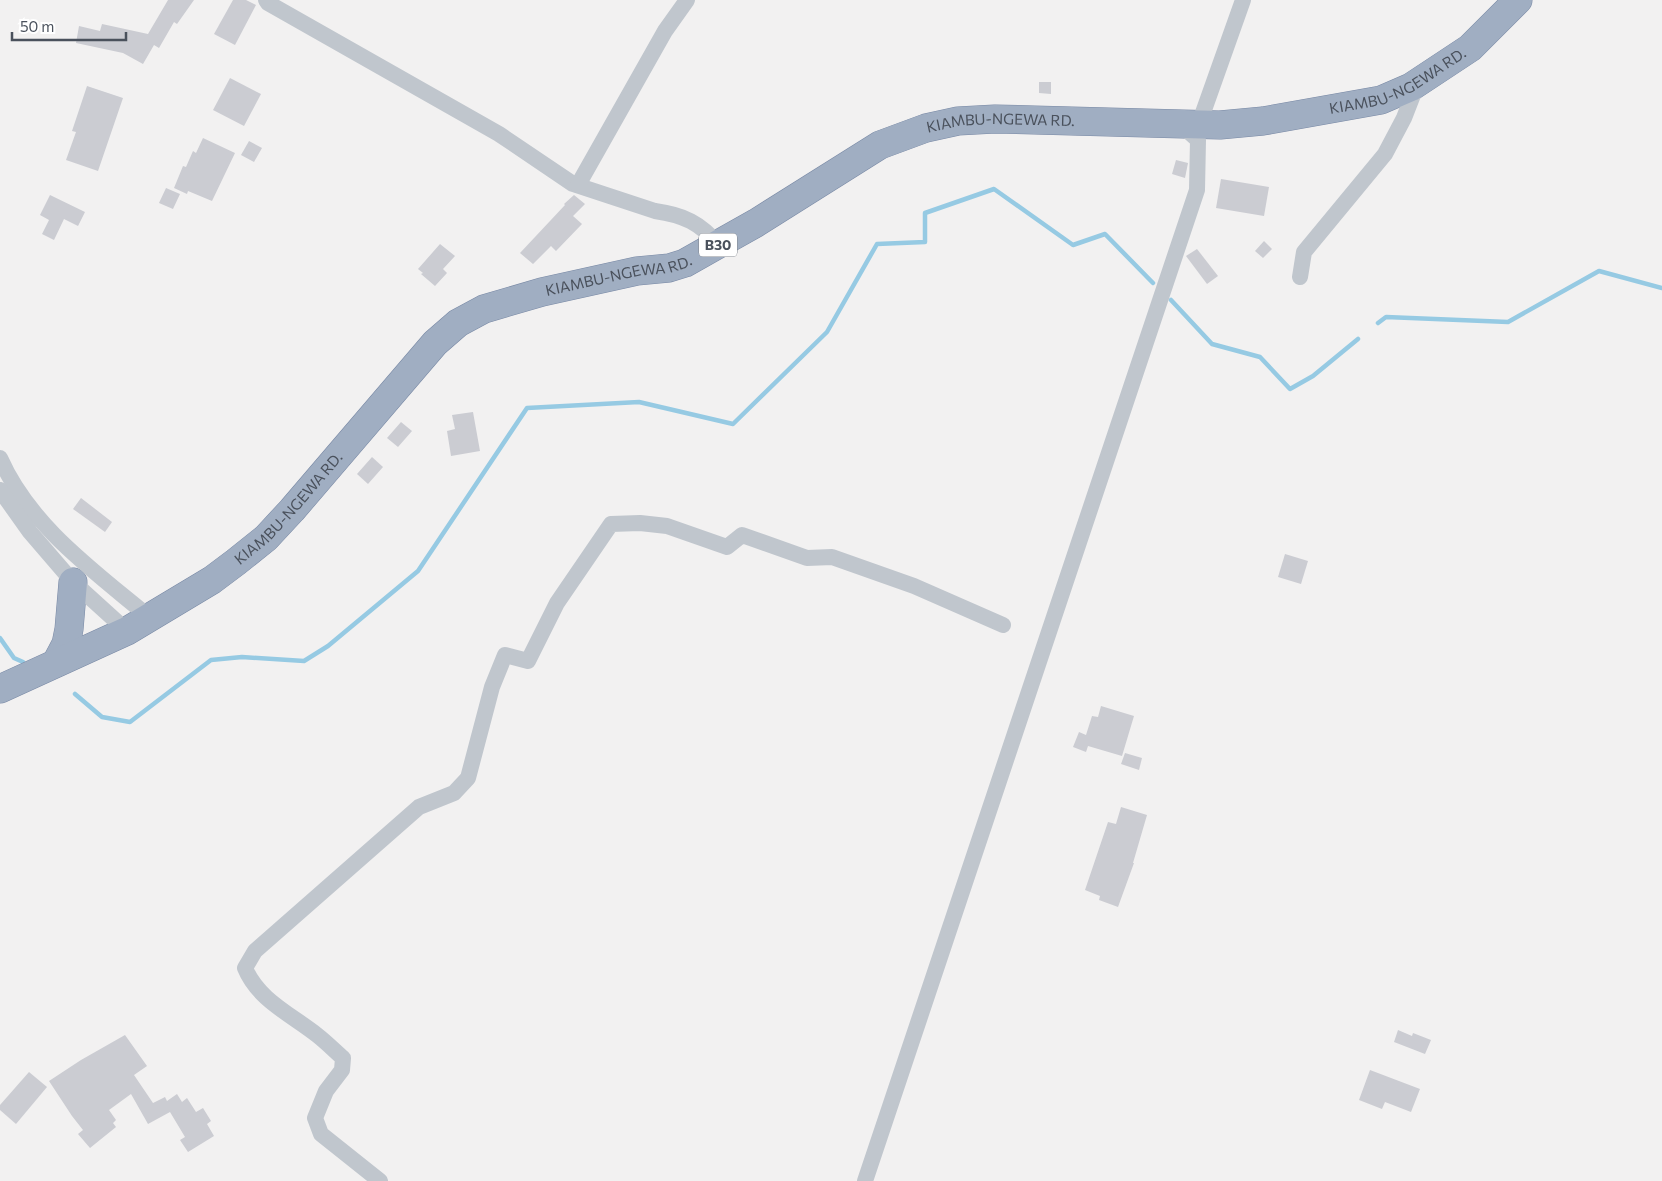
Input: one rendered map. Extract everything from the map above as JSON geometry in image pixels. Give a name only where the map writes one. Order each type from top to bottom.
[{"type":"highway","name":"KIAMBU-NGEWA RD.","points":[[0,689],[138,624],[212,580],[266,538],[435,342],[458,323],[484,309],[542,292],[637,271],[669,268],[685,263],[719,245],[880,145],[926,128],[958,121],[995,119],[1220,125],[1263,121],[1381,100],[1411,87],[1470,48],[1518,0]]},
{"type":"highway","points":[[56,663],[66,644],[74,582]]},
{"type":"street","points":[[266,0],[268,3],[499,134],[573,184],[655,211],[668,213],[697,224],[707,231],[719,245]]},
{"type":"street","points":[[578,185],[665,31],[688,0]]},
{"type":"street","points":[[1199,124],[1243,0]]},
{"type":"street","points":[[1300,277],[1304,252],[1385,154],[1404,118],[1418,82]]},
{"type":"street","points":[[864,1181],[1197,190],[1198,140],[1188,131],[1169,124]]},
{"type":"street","points":[[0,458],[7,475],[24,501],[138,624]]},
{"type":"street","points":[[0,490],[30,532],[74,582],[138,624]]},
{"type":"street","points":[[380,1181],[321,1134],[314,1118],[326,1091],[342,1070],[343,1058],[318,1036],[276,1006],[250,980],[245,968],[255,951],[392,830],[419,807],[454,793],[468,778],[492,687],[505,655],[528,661],[557,603],[612,524],[640,522],[667,526],[727,547],[742,534],[807,558],[832,557],[914,586],[1003,625]]},
{"type":"building","points":[[168,0],[194,0],[177,24],[174,22],[159,48],[154,45],[143,64],[123,53],[76,43],[79,26],[100,31],[102,24],[148,34]]},
{"type":"building","points":[[233,0],[246,0],[256,5],[235,45],[214,34]]},
{"type":"building","points":[[230,78],[261,94],[244,126],[213,110]]},
{"type":"building","points":[[1039,82],[1051,82],[1051,94],[1039,93]]},
{"type":"building","points":[[87,86],[123,98],[98,171],[66,160],[76,132],[72,131]]},
{"type":"building","points":[[203,138],[235,153],[212,201],[188,191],[187,194],[174,188],[183,166],[186,167],[193,151],[196,153]]},
{"type":"building","points":[[249,141],[262,148],[254,162],[241,155]]},
{"type":"building","points":[[1176,160],[1188,163],[1185,178],[1172,174]]},
{"type":"building","points":[[1221,179],[1269,187],[1264,216],[1216,208]]},
{"type":"building","points":[[166,188],[180,194],[173,209],[159,203]]},
{"type":"building","points":[[50,195],[85,212],[78,226],[64,219],[54,240],[42,234],[49,220],[40,215]]},
{"type":"building","points":[[574,195],[585,204],[573,216],[582,224],[556,251],[551,246],[533,264],[520,253]]},
{"type":"building","points":[[1264,241],[1272,249],[1263,258],[1255,251]]},
{"type":"building","points":[[440,244],[455,256],[443,269],[447,273],[435,286],[418,269]]},
{"type":"building","points":[[1197,249],[1218,276],[1207,284],[1186,256]]},
{"type":"building","points":[[473,412],[480,451],[451,456],[447,431],[455,429],[452,415]]},
{"type":"building","points":[[401,422],[412,431],[398,447],[387,438]]},
{"type":"building","points":[[372,457],[383,467],[368,484],[357,474]]},
{"type":"building","points":[[81,498],[112,522],[105,532],[73,509]]},
{"type":"building","points":[[1285,554],[1308,561],[1301,584],[1278,577]]},
{"type":"building","points":[[1101,706],[1134,716],[1122,756],[1088,746],[1086,752],[1073,747],[1079,732],[1086,735],[1092,716],[1098,717]]},
{"type":"building","points":[[1125,753],[1142,758],[1139,770],[1121,764]]},
{"type":"building","points":[[1121,807],[1147,815],[1134,863],[1118,907],[1099,900],[1100,896],[1085,890],[1108,822],[1116,824]]},
{"type":"building","points":[[1398,1030],[1412,1036],[1413,1033],[1431,1040],[1425,1054],[1394,1042]]},
{"type":"building","points":[[125,1035],[147,1066],[134,1075],[153,1103],[165,1097],[167,1101],[177,1094],[182,1102],[187,1098],[196,1112],[203,1108],[211,1121],[207,1124],[214,1136],[188,1152],[180,1140],[185,1137],[170,1112],[148,1124],[131,1094],[109,1110],[116,1120],[113,1123],[116,1127],[90,1148],[78,1134],[83,1130],[49,1081]]},
{"type":"building","points":[[1370,1070],[1420,1089],[1411,1112],[1385,1102],[1382,1109],[1359,1100]]},
{"type":"building","points":[[29,1072],[47,1087],[16,1124],[0,1110],[0,1105]]},
{"type":"waterway","points":[[75,694],[102,717],[130,722],[211,660],[242,657],[304,661],[328,646],[418,571],[527,408],[639,402],[733,424],[827,332],[877,244],[925,242],[925,213],[994,189],[1073,245],[1105,234],[1153,283]]},
{"type":"waterway","points":[[1378,323],[1386,317],[1508,322],[1599,271],[1662,288]]},
{"type":"waterway","points":[[1171,300],[1212,344],[1260,357],[1290,389],[1313,376],[1358,339]]},
{"type":"waterway","points":[[0,638],[14,658],[23,662]]}]
